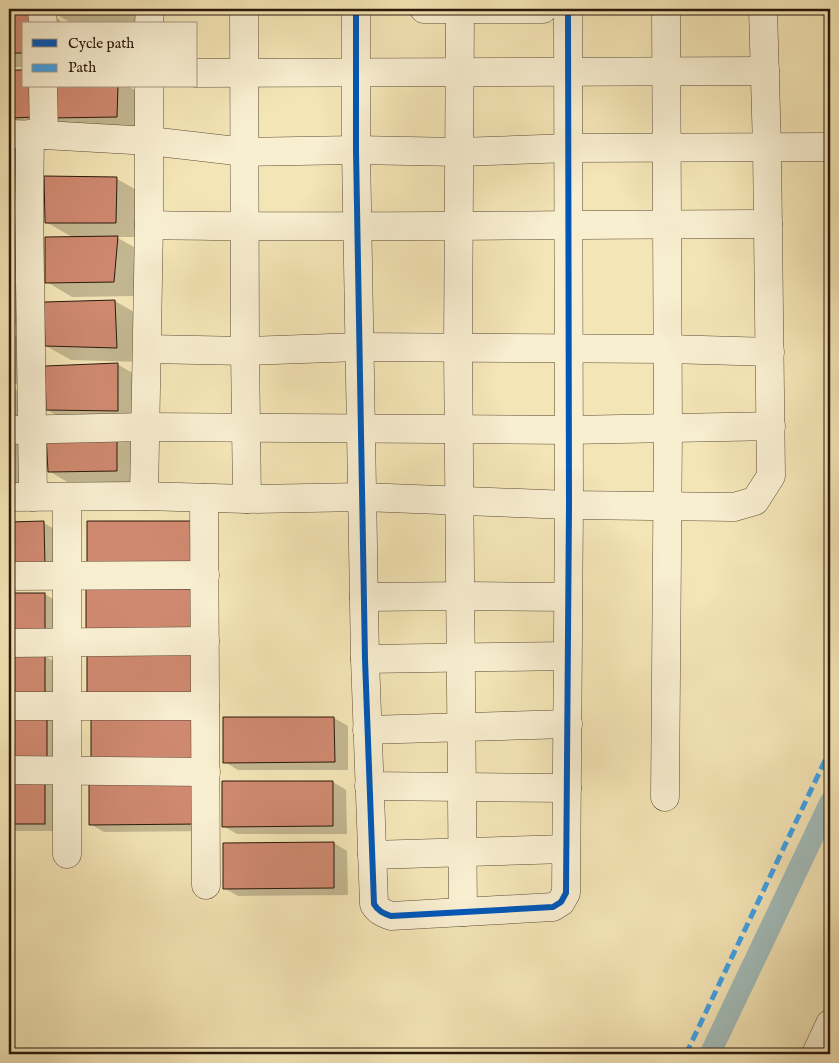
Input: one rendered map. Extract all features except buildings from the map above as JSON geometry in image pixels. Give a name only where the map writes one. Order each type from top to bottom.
[{"type":"street","points":[[42,9],[43,22]]},
{"type":"street","points":[[149,22],[150,9]]},
{"type":"street","points":[[244,9],[247,499]]},
{"type":"street","points":[[356,9],[359,347],[369,786],[374,904],[382,913],[391,916],[553,907],[561,902],[566,893],[569,504],[568,9]]},
{"type":"street","points":[[424,9],[544,9]]},
{"type":"street","points":[[460,9],[458,348],[462,912]]},
{"type":"street","points":[[665,797],[668,429],[666,9]]},
{"type":"street","points":[[42,88],[27,134],[19,209],[21,497],[144,496],[247,499],[363,497],[734,507],[755,501],[771,476],[767,148],[763,9]]},
{"type":"street","points":[[198,73],[765,71]]},
{"type":"street","points":[[144,496],[148,349],[149,88]]},
{"type":"street","points":[[27,134],[150,141],[245,152],[356,150],[459,152],[569,148],[830,148]]},
{"type":"street","points":[[149,226],[358,227],[768,224]]},
{"type":"street","points":[[148,349],[245,351],[359,347],[668,349],[770,352]]},
{"type":"street","points":[[20,430],[146,427],[361,427],[569,430],[771,426]]},
{"type":"street","points":[[67,497],[67,854]]},
{"type":"street","points":[[204,498],[206,885]]},
{"type":"street","points":[[9,576],[205,575]]},
{"type":"street","points":[[364,597],[567,597]]},
{"type":"street","points":[[9,643],[205,641]]},
{"type":"street","points":[[365,659],[567,656]]},
{"type":"street","points":[[9,706],[205,706]]},
{"type":"street","points":[[367,730],[568,724]]},
{"type":"street","points":[[9,770],[206,772]]},
{"type":"street","points":[[369,786],[567,788]]},
{"type":"street","points":[[372,855],[566,850]]},
{"type":"street","points":[[816,1054],[830,1024]]},
{"type":"waterway","points":[[710,1054],[830,802]]},
{"type":"marked path","points":[[686,1054],[830,750]]},
{"type":"cycle path","points":[[356,9],[356,150],[365,659],[374,904],[381,911],[391,916],[553,907],[561,902],[566,893],[569,505],[568,9]]}]
